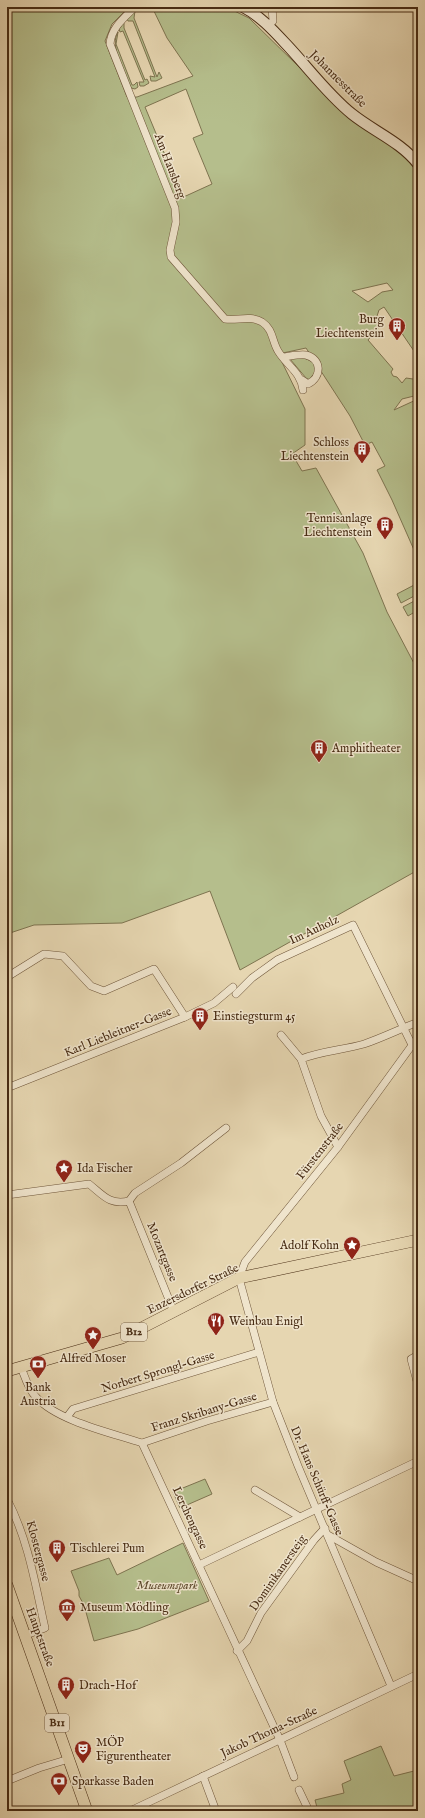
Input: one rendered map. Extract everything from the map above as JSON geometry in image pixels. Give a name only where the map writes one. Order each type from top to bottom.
[{"type":"main road","name":"Johannesstraße","points":[[243,7],[251,11],[268,26],[353,115],[409,154],[418,162]]},
{"type":"main road","name":"Enzersdorfer Straße","points":[[7,1371],[122,1338],[239,1278],[418,1240]]},
{"type":"main road","name":"Hauptstraße","points":[[7,1585],[26,1635],[87,1811]]},
{"type":"street","name":"Am Hausberg","points":[[135,7],[116,26],[111,36],[110,44],[175,208],[176,222],[170,250],[171,257],[225,319],[232,320],[251,318],[262,322],[272,333],[278,351],[302,380]]},
{"type":"street","points":[[268,26],[273,21],[272,7]]},
{"type":"street","points":[[417,7],[418,22]]},
{"type":"street","points":[[284,357],[304,355],[310,357],[318,366],[319,372],[315,380],[308,384],[302,380]]},
{"type":"street","points":[[302,380],[303,390]]},
{"type":"street","name":"Im Auholz","points":[[236,994],[252,978],[277,960],[352,925],[412,1045]]},
{"type":"street","points":[[7,977],[44,954],[63,956],[91,986],[104,991],[154,969],[185,1017]]},
{"type":"street","name":"Karl Liebleitner-Gasse","points":[[7,1088],[185,1017],[214,1003],[232,987]]},
{"type":"street","points":[[301,1059],[316,1053],[333,1052],[365,1043],[418,1022]]},
{"type":"street","points":[[282,1035],[301,1059],[322,1116],[338,1147]]},
{"type":"street","name":"Fürstenstraße","points":[[239,1278],[245,1262],[338,1147],[418,1037]]},
{"type":"street","points":[[7,1195],[89,1184],[108,1199],[117,1203],[129,1201],[135,1193],[181,1163],[226,1128]]},
{"type":"street","name":"Mozartgasse","points":[[129,1201],[174,1312]]},
{"type":"street","name":"Dr. Hans Schürff-Gasse","points":[[239,1278],[258,1352],[274,1402],[391,1686]]},
{"type":"street","name":"Norbert Sprongl-Gasse","points":[[69,1415],[73,1409],[258,1352]]},
{"type":"street","points":[[418,1355],[411,1359],[418,1385]]},
{"type":"street","points":[[21,1367],[32,1393],[46,1406],[69,1415],[83,1424],[142,1442]]},
{"type":"street","name":"Franz Skribany-Gasse","points":[[142,1442],[207,1420],[274,1402]]},
{"type":"street","name":"Lerchengasse","points":[[142,1442],[237,1651],[280,1740],[294,1777]]},
{"type":"street","points":[[199,1565],[418,1461]]},
{"type":"street","points":[[255,1490],[300,1517]]},
{"type":"street","name":"Klostergasse","points":[[7,1499],[17,1518],[29,1551],[45,1628],[26,1635]]},
{"type":"street","name":"Dominikanersteig","points":[[237,1651],[247,1641],[261,1612],[314,1540],[325,1528]]},
{"type":"street","points":[[328,1535],[376,1562],[418,1581]]},
{"type":"street","name":"Jakob Thoma-Straße","points":[[130,1811],[418,1674]]},
{"type":"street","points":[[7,1781],[40,1768],[69,1759]]},
{"type":"street","points":[[203,1776],[216,1811]]},
{"type":"street","points":[[299,1790],[309,1811]]},
{"type":"green space","points":[[7,7],[129,7],[112,24],[105,41],[127,97],[137,97],[193,76],[167,38],[152,7],[226,7],[249,18],[346,113],[403,155],[418,174],[418,357],[384,307],[379,310],[375,322],[380,326],[368,340],[393,369],[391,372],[393,376],[397,377],[402,383],[406,378],[413,379],[418,383],[418,393],[414,396],[402,399],[394,410],[418,399],[418,559],[377,470],[385,466],[372,442],[365,445],[350,416],[306,348],[278,354],[305,409],[305,445],[292,454],[302,471],[316,468],[363,553],[387,612],[418,671],[418,870],[240,970],[210,891],[122,923],[34,925],[7,934],[7,118],[11,117],[7,109]],"holes":[[[186,89],[203,134],[193,138],[212,184],[177,200],[175,193],[180,191],[145,107]],[[387,283],[393,290],[382,292],[368,302],[352,291]]]},
{"type":"green space","points":[[135,11],[134,18],[157,77],[159,72],[162,78],[156,81],[151,81],[150,76],[155,77],[133,21],[128,21],[127,19]]},
{"type":"green space","points":[[124,22],[124,28],[145,80],[147,79],[149,83],[144,86],[140,86],[139,82],[144,82],[123,31],[120,32],[119,29]]},
{"type":"green space","points":[[118,32],[116,44],[132,85],[137,82],[138,87],[135,89],[131,88],[119,60],[115,44]]},
{"type":"green space","points":[[302,357],[313,362],[317,369],[310,380],[306,378],[290,359]]},
{"type":"green space","points":[[416,584],[418,594],[401,603],[397,594]]},
{"type":"green space","points":[[418,599],[418,610],[408,616],[403,607]]},
{"type":"green space","points":[[205,1479],[212,1494],[180,1508],[173,1492]]},
{"type":"green space","name":"Museumspark","points":[[183,1543],[209,1601],[138,1629],[94,1641],[84,1605],[79,1596],[79,1591],[71,1571],[109,1558],[117,1575]]},
{"type":"green space","points":[[381,1746],[394,1776],[418,1770],[418,1811],[318,1811],[315,1800],[344,1793],[342,1784],[351,1780],[344,1761]]},
{"type":"place","name":"Burg Liechtenstein","points":[[397,341]]},
{"type":"place","name":"Schloss Liechtenstein","points":[[362,464]]},
{"type":"place","name":"Tennisanlage Liechtenstein","points":[[385,540]]},
{"type":"place","name":"Amphitheater","points":[[319,763]]},
{"type":"place","name":"Einstiegsturm 45","points":[[200,1031]]},
{"type":"place","name":"Ida Fischer","points":[[64,1183]]},
{"type":"place","name":"Adolf Kohn","points":[[352,1260]]},
{"type":"place","name":"Weinbau Enigl","points":[[216,1336]]},
{"type":"place","name":"Alfred Moser","points":[[93,1350]]},
{"type":"place","name":"Bank Austria","points":[[38,1379]]},
{"type":"place","name":"Tischlerei Pum","points":[[57,1563]]},
{"type":"place","name":"Museum Mödling","points":[[67,1622]]},
{"type":"place","name":"Drach-Hof","points":[[66,1700]]},
{"type":"place","name":"MÖP Figurentheater","points":[[83,1764]]},
{"type":"place","name":"Sparkasse Baden","points":[[59,1796]]}]
